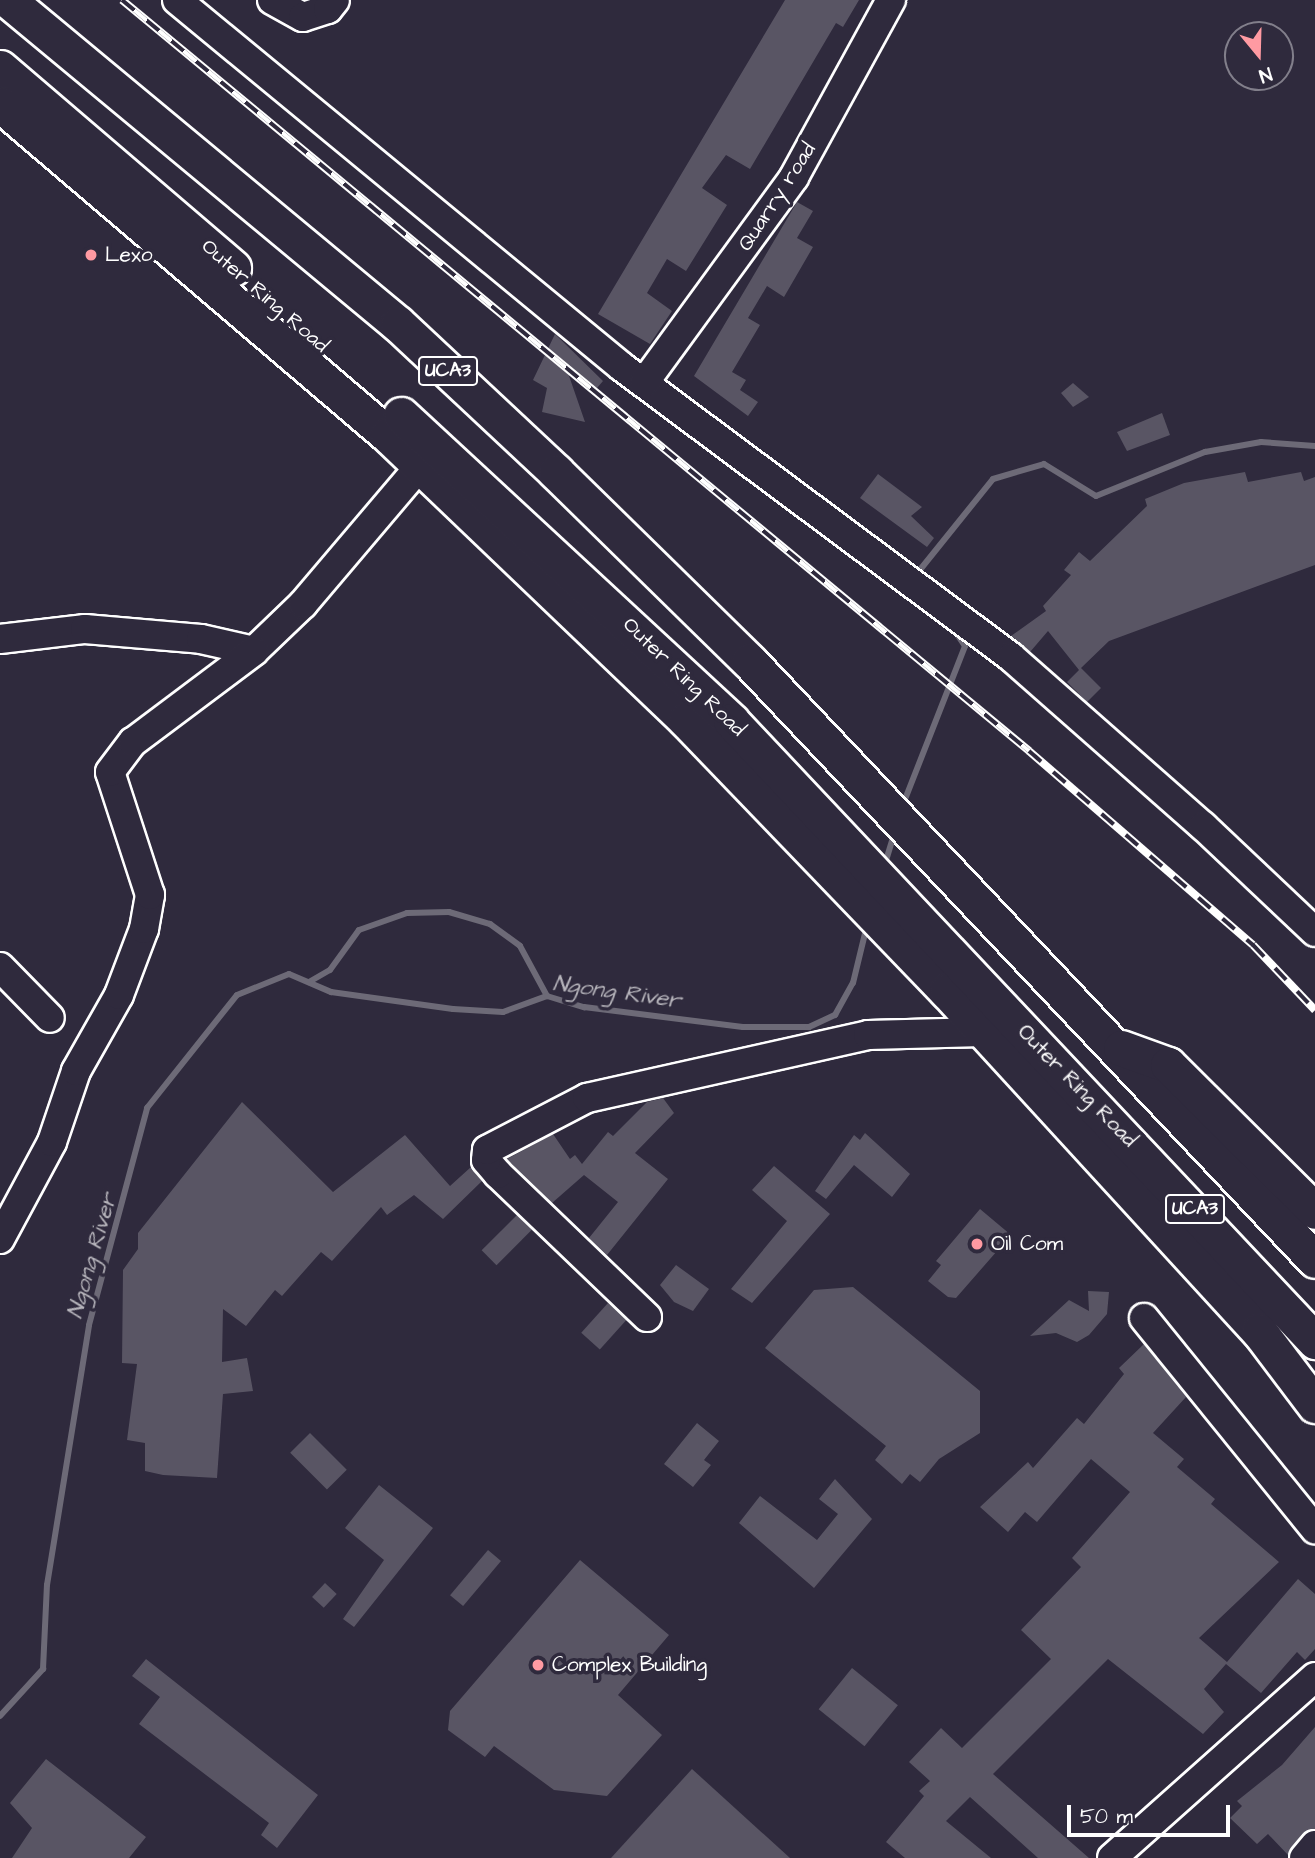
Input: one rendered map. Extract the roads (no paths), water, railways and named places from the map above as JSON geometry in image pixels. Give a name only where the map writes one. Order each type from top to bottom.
[{"type":"main road","name":"UCA3","points":[[8,0],[398,324],[730,642],[858,774],[1315,1260]]},
{"type":"main road","name":"Outer Ring Road","points":[[0,68],[304,330],[664,655],[831,849]]},
{"type":"main road","name":"UCA3","points":[[0,104],[253,314],[421,465],[671,706],[831,849],[956,980],[983,1032],[1259,1331],[1315,1405]]},
{"type":"main road","points":[[253,314],[304,330]]},
{"type":"main road","points":[[664,655],[671,706]]},
{"type":"main road","name":"Outer Ring Road","points":[[956,980],[1315,1342]]},
{"type":"main road","name":"UCA3","points":[[1117,1048],[1168,1065],[1315,1211]]},
{"type":"street","points":[[177,0],[644,383],[1064,702],[1315,932]]},
{"type":"street","points":[[272,0],[303,17],[328,9],[335,0]]},
{"type":"street","name":"Quarry road","points":[[644,383],[794,177],[891,0]]},
{"type":"street","points":[[0,1239],[52,1142],[76,1071],[119,995],[144,929],[149,895],[110,772],[133,742],[254,650],[303,604],[421,465]]},
{"type":"street","points":[[0,639],[85,629],[201,639],[254,650]]},
{"type":"street","points":[[0,967],[50,1018]]},
{"type":"street","points":[[647,1317],[504,1181],[486,1160],[487,1150],[587,1098],[868,1035],[983,1032]]},
{"type":"street","points":[[1144,1318],[1315,1530]]},
{"type":"street","points":[[1112,1858],[1315,1677]]},
{"type":"street","points":[[1304,1858],[1315,1845]]},
{"type":"waterway","name":"Ngong River","points":[[915,576],[993,479],[1044,464],[1096,496],[1205,452],[1261,442],[1315,446]]},
{"type":"waterway","name":"Ngong River","points":[[902,807],[965,646],[952,627]]},
{"type":"waterway","name":"Ngong River","points":[[884,867],[895,831]]},
{"type":"waterway","points":[[309,982],[330,970],[359,930],[407,913],[449,912],[490,924],[520,946],[547,996]]},
{"type":"waterway","name":"Ngong River","points":[[0,1716],[43,1669],[47,1585],[89,1325],[147,1108],[237,995],[289,974],[331,992],[453,1009],[503,1012],[547,996],[584,1007],[743,1027],[809,1027],[835,1015],[853,983],[867,925]]},
{"type":"railway","points":[[122,0],[1029,751],[1253,945],[1315,1010]]},
{"type":"place","name":"Lexo","points":[[91,255]]},
{"type":"place","name":"Oil Com","points":[[977,1244]]},
{"type":"place","name":"Complex Building","points":[[538,1665]]}]
